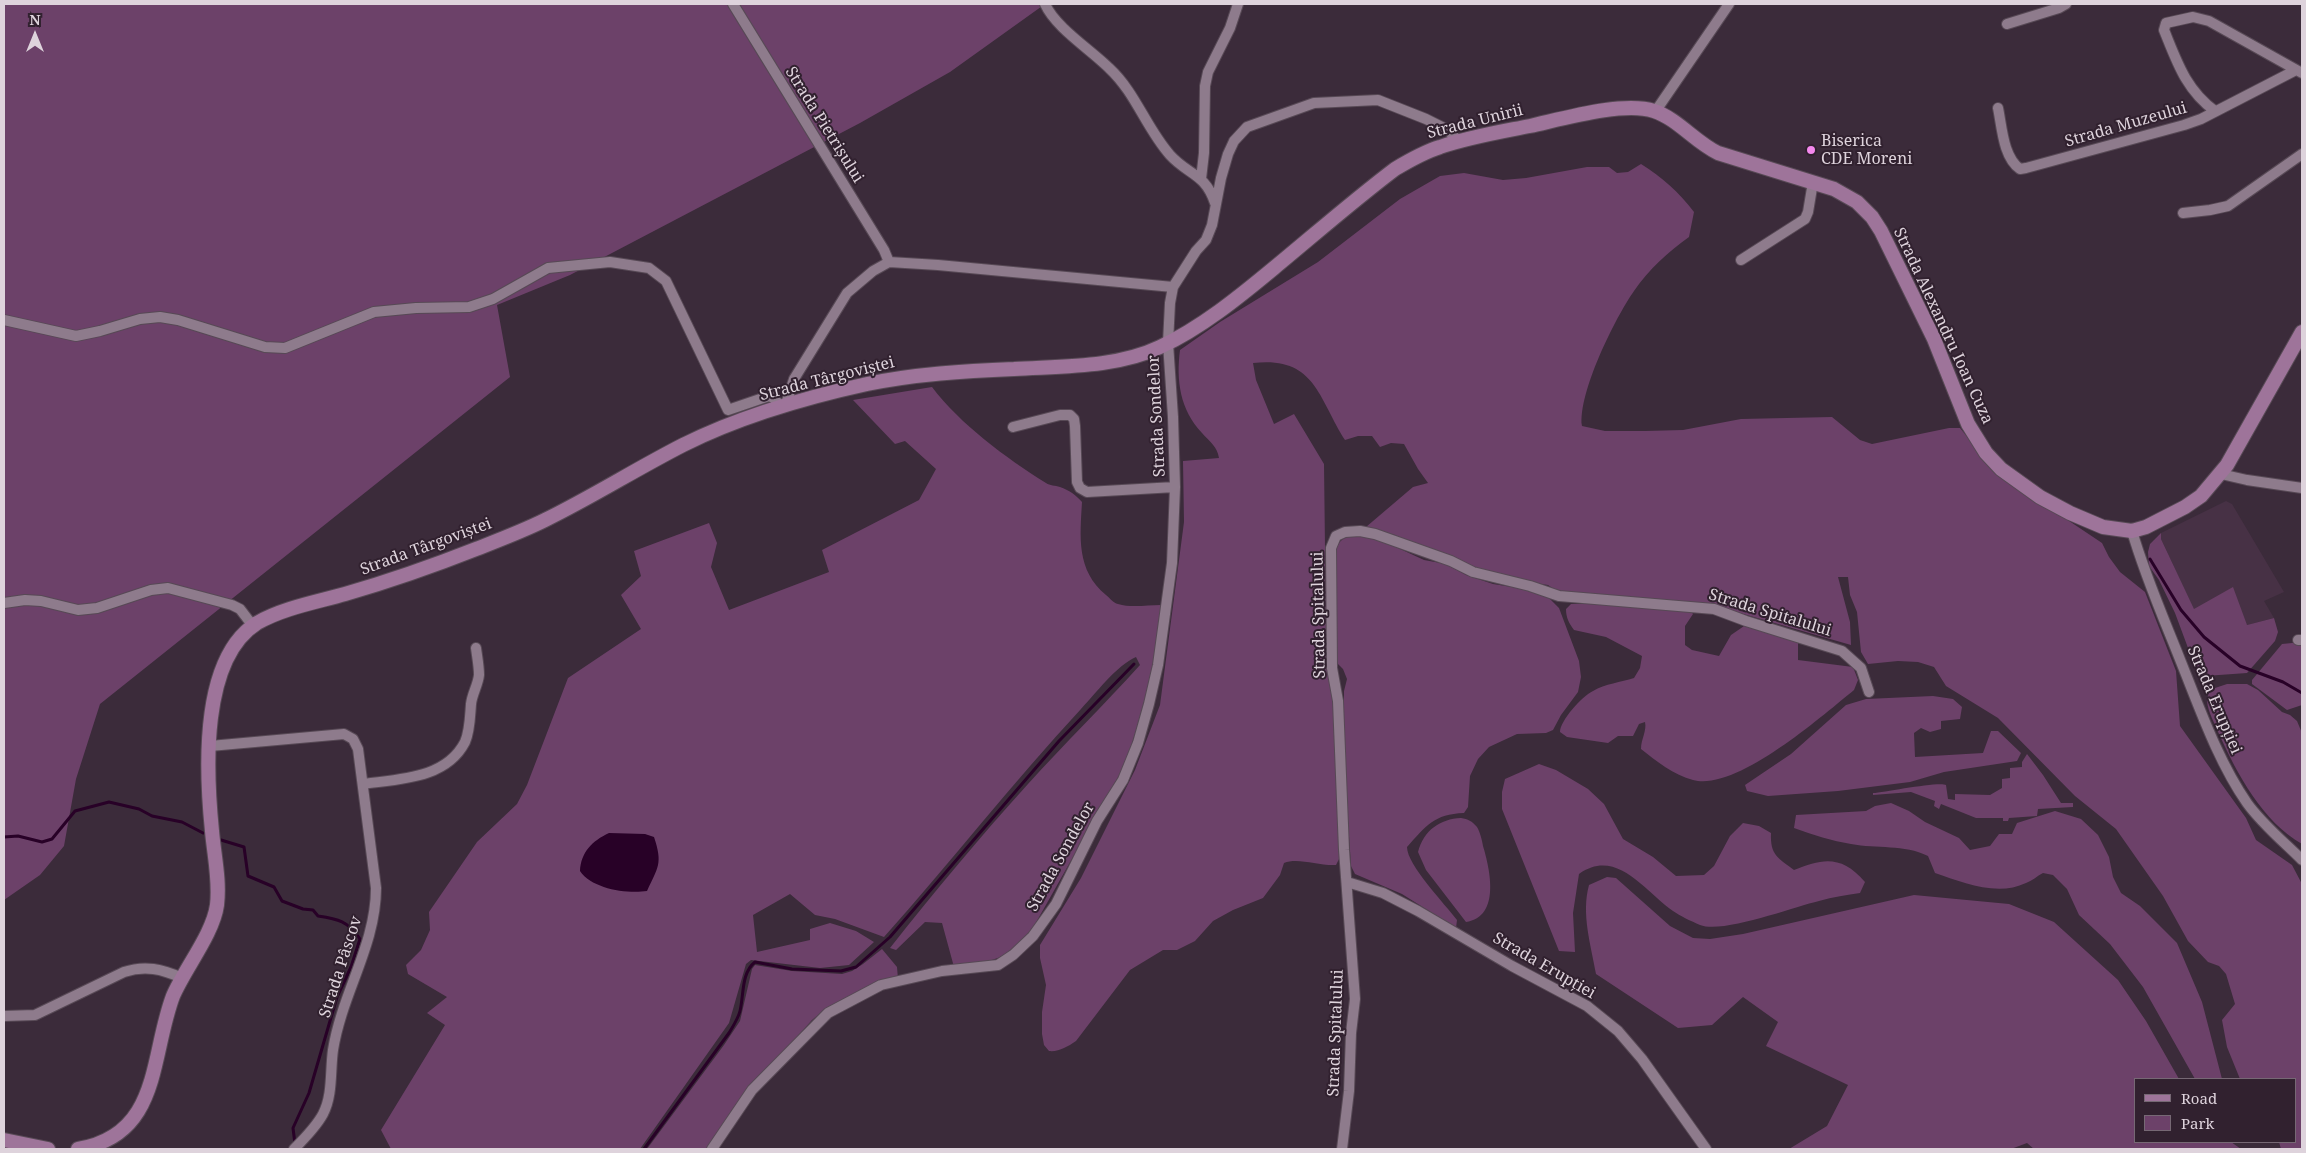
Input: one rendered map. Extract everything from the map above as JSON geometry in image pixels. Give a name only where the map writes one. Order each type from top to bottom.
[{"type":"main road","name":"Strada Unirii","points":[[1168,343],[1199,325],[1250,287],[1395,168],[1428,152],[1459,142],[1588,114],[1637,108],[1655,112]]},
{"type":"main road","name":"Strada Alexandru Ioan Cuza","points":[[1655,112],[1668,118],[1707,148],[1718,153],[1813,182],[1846,194],[1857,202],[1872,217],[1881,231],[1934,340],[1968,424],[1986,453],[2009,474],[2040,496],[2070,514],[2103,526],[2132,531],[2153,524],[2186,507],[2201,496],[2221,474],[2302,332]]},
{"type":"main road","name":"Strada Târgoviștei","points":[[78,1149],[102,1144],[116,1136],[139,1112],[153,1074],[169,1011],[182,978],[211,924],[217,903],[217,872],[210,794],[210,746],[216,697],[224,667],[235,643],[253,626],[279,614],[422,570],[519,532],[564,510],[684,444],[782,404],[893,379],[1116,360],[1156,349],[1168,343]]},
{"type":"main road","points":[[4,1140],[48,1149]]},
{"type":"street","name":"Strada Pietrișului","points":[[733,4],[884,250],[889,262]]},
{"type":"street","points":[[1045,4],[1054,18],[1111,69],[1132,94],[1165,150],[1177,163],[1201,179],[1210,190],[1215,205]]},
{"type":"street","points":[[1201,179],[1204,153],[1205,86],[1208,72],[1230,28],[1238,4]]},
{"type":"street","points":[[1655,112],[1729,4]]},
{"type":"street","points":[[2007,24],[2059,8],[2066,4]]},
{"type":"street","name":"Strada Muzeului","points":[[2215,111],[2202,102],[2183,77],[2164,30],[2166,23],[2193,17],[2209,21],[2299,71]]},
{"type":"street","name":"Strada Muzeului","points":[[1998,108],[2008,153],[2012,164],[2020,169],[2157,134],[2201,119],[2299,71]]},
{"type":"street","points":[[1168,343],[1168,320],[1174,287],[1196,251],[1206,240],[1215,214],[1215,205],[1228,154],[1234,141],[1247,127],[1314,103],[1378,100],[1426,118],[1448,130],[1459,142]]},
{"type":"street","points":[[2183,213],[2228,206],[2302,154]]},
{"type":"street","points":[[1741,260],[1805,219],[1813,182]]},
{"type":"street","points":[[4,320],[76,336],[140,319],[160,317],[178,320],[265,347],[285,348],[374,312],[416,308],[468,307],[493,299],[548,268],[610,262],[626,264],[649,268],[666,280],[735,422]]},
{"type":"street","points":[[728,410],[769,396],[782,404],[794,379],[847,293],[873,271],[889,262],[1174,287]]},
{"type":"street","name":"Strada Sondelor","points":[[712,1149],[752,1090],[828,1013],[881,985],[942,971],[998,965],[1013,955],[1033,936],[1056,904],[1098,821],[1123,780],[1138,743],[1158,665],[1167,607],[1174,536],[1173,417],[1168,343]]},
{"type":"street","name":"Strada Sondelor","points":[[1013,427],[1060,414],[1070,415],[1074,419],[1075,426],[1077,482],[1080,488],[1088,492],[1175,487]]},
{"type":"street","points":[[2221,474],[2302,488]]},
{"type":"street","name":"Strada Spitalului","points":[[1342,1149],[1350,1091],[1351,1033],[1355,999],[1344,850],[1338,701],[1332,668],[1331,567],[1332,541],[1336,536],[1345,532],[1360,531],[1375,534],[1450,561],[1473,572],[1530,586],[1559,596],[1714,609],[1847,654],[1861,668],[1869,692]]},
{"type":"street","name":"Strada Erupției","points":[[2132,531],[2144,569],[2193,692],[2226,765],[2247,803],[2268,828],[2302,860]]},
{"type":"street","points":[[4,603],[25,600],[42,601],[78,610],[97,608],[151,590],[168,588],[232,605],[240,609],[253,626]]},
{"type":"street","points":[[363,784],[410,778],[438,769],[454,758],[466,741],[471,701],[479,673],[476,648]]},
{"type":"street","name":"Strada Pâscov","points":[[210,746],[349,735],[358,750],[376,888],[376,910],[367,942],[339,1015],[329,1094],[323,1113],[294,1149]]},
{"type":"street","name":"Strada Erupției","points":[[1347,882],[1383,893],[1418,910],[1512,966],[1587,1006],[1618,1031],[1642,1059],[1706,1149]]},
{"type":"street","points":[[4,1016],[35,1015],[136,968],[157,969],[182,978]]},
{"type":"shaded area","points":[[2226,501],[2232,504],[2284,592],[2264,601],[2274,618],[2247,625],[2194,610],[2161,539],[2161,533]]},
{"type":"shaded area","points":[[609,833],[645,834],[654,837],[659,860],[647,891],[630,892],[610,889],[593,882],[580,871],[588,848]]},
{"type":"green space","points":[[4,4],[1045,4],[950,72],[860,123],[570,275],[497,305],[510,377],[100,704],[76,779],[64,846],[40,875],[4,900]]},
{"type":"green space","points":[[1641,164],[1670,185],[1694,212],[1689,237],[1652,268],[1626,303],[1617,319],[1599,356],[1592,376],[1582,412],[1582,426],[1605,431],[1683,430],[1741,419],[1832,417],[1860,440],[1872,444],[1949,428],[1960,428],[1996,472],[2102,543],[2120,572],[2145,592],[2176,671],[2180,726],[2246,818],[2256,840],[2292,865],[2302,884],[2302,1149],[2281,1149],[2279,1143],[2296,1143],[2296,1078],[2240,1078],[2227,1047],[2222,1020],[2235,1004],[2226,974],[2219,966],[2208,962],[2188,941],[2163,896],[2116,829],[2075,796],[1998,718],[1946,686],[1934,667],[1918,662],[1898,661],[1868,664],[1861,652],[1857,612],[1850,595],[1848,577],[1838,577],[1850,622],[1851,645],[1712,605],[1558,592],[1548,585],[1502,578],[1425,550],[1395,535],[1368,529],[1366,527],[1413,487],[1428,483],[1404,444],[1391,443],[1380,447],[1372,436],[1358,436],[1345,440],[1312,383],[1302,373],[1290,366],[1274,363],[1253,363],[1256,380],[1274,424],[1294,414],[1324,464],[1326,631],[1334,702],[1341,845],[1339,859],[1336,865],[1302,861],[1284,863],[1280,875],[1263,898],[1233,910],[1213,921],[1195,941],[1177,950],[1163,950],[1130,970],[1076,1041],[1056,1051],[1049,1051],[1044,1045],[1042,1012],[1046,985],[1040,958],[1040,945],[1081,878],[1135,770],[1160,705],[1184,522],[1183,461],[1219,458],[1215,447],[1195,424],[1184,405],[1179,383],[1180,350],[1220,322],[1318,262],[1400,199],[1440,176],[1464,173],[1503,180],[1526,178],[1587,167],[1609,167],[1617,173],[1628,172]]},
{"type":"green space","points":[[932,387],[943,401],[970,427],[1015,463],[1048,484],[1058,486],[1075,495],[1082,502],[1081,540],[1085,564],[1089,575],[1106,595],[1115,603],[1123,605],[1161,605],[1158,646],[1150,687],[1125,765],[1034,926],[1016,947],[1008,953],[980,963],[954,967],[942,923],[925,922],[896,950],[890,948],[923,906],[1010,804],[1140,665],[1136,657],[1122,666],[1100,688],[1006,793],[884,937],[835,919],[815,915],[790,894],[753,915],[757,952],[810,940],[810,929],[830,923],[856,931],[874,942],[849,965],[820,968],[751,960],[746,964],[729,1023],[640,1149],[391,1149],[381,1130],[445,1025],[427,1013],[447,997],[408,974],[406,965],[421,950],[430,930],[429,912],[477,842],[517,804],[527,785],[568,678],[641,629],[621,595],[641,576],[634,551],[709,523],[717,543],[711,567],[729,610],[829,572],[822,550],[919,500],[936,469],[905,441],[895,444],[853,400]]},
{"type":"green space","points":[[2161,533],[2161,539],[2194,609],[2233,587],[2247,625],[2274,618],[2278,632],[2275,641],[2247,673],[2205,676],[2194,664],[2175,613],[2159,580],[2149,566],[2148,552],[2150,544]]},
{"type":"green space","points":[[1370,535],[1424,560],[1446,564],[1466,575],[1493,584],[1545,594],[1559,608],[1579,661],[1581,677],[1578,692],[1561,715],[1553,730],[1546,733],[1517,734],[1489,747],[1478,759],[1470,776],[1468,807],[1464,813],[1445,816],[1431,822],[1407,847],[1413,864],[1457,920],[1456,928],[1402,894],[1355,874],[1351,866],[1344,762],[1344,691],[1347,679],[1343,669],[1337,663],[1336,548],[1346,537]]},
{"type":"green space","points":[[1571,604],[1615,604],[1690,610],[1693,614],[1685,626],[1685,645],[1692,650],[1719,656],[1731,635],[1747,624],[1798,641],[1798,660],[1853,667],[1858,680],[1854,690],[1821,717],[1778,749],[1754,764],[1732,775],[1711,781],[1693,780],[1672,771],[1641,749],[1645,722],[1639,724],[1633,736],[1618,736],[1608,743],[1567,737],[1560,732],[1568,716],[1588,694],[1603,687],[1634,678],[1640,668],[1642,656],[1606,637],[1574,630],[1566,612],[1566,609]]},
{"type":"green space","points":[[2302,642],[2302,705],[2287,710],[2252,684],[2252,680],[2282,644]]},
{"type":"green space","points":[[2227,684],[2247,684],[2258,690],[2282,712],[2290,715],[2297,721],[2302,733],[2302,844],[2288,835],[2263,810],[2243,781],[2226,749],[2210,714],[2207,701],[2209,690]]},
{"type":"green space","points":[[1933,696],[1953,699],[1962,707],[1960,719],[1941,721],[1941,729],[1930,732],[1921,728],[1914,733],[1915,757],[1983,753],[1991,731],[1998,731],[2021,753],[2017,761],[1944,772],[1910,782],[1838,791],[1768,796],[1747,791],[1745,785],[1791,754],[1846,705],[1866,699]]},
{"type":"green space","points":[[2027,754],[2061,803],[2073,803],[2073,807],[2038,809],[2037,816],[2009,818],[2008,821],[2003,821],[2003,818],[1976,818],[1941,804],[1939,809],[1934,806],[1935,801],[1911,792],[1873,795],[1873,793],[1942,784],[1946,785],[1948,799],[1955,800],[1955,794],[1990,795],[2002,788],[2002,779],[2010,778],[2010,768],[2022,767],[2022,762]]},
{"type":"green space","points":[[1539,764],[1556,770],[1588,789],[1604,804],[1623,839],[1653,857],[1676,876],[1704,875],[1714,866],[1730,836],[1743,823],[1759,826],[1771,833],[1772,846],[1776,855],[1794,870],[1814,863],[1832,861],[1848,867],[1865,882],[1860,893],[1824,900],[1741,923],[1711,927],[1700,925],[1676,913],[1630,875],[1606,866],[1593,867],[1579,874],[1573,913],[1575,952],[1559,951],[1502,809],[1502,792],[1505,779]]},
{"type":"green space","points":[[1891,803],[1909,811],[1925,822],[1959,838],[1970,850],[1990,846],[1999,834],[2012,834],[2017,823],[2055,811],[2081,819],[2098,835],[2109,857],[2113,877],[2121,893],[2140,906],[2177,943],[2202,1002],[2222,1078],[2194,1078],[2143,987],[2110,944],[2079,915],[2067,889],[2053,875],[2043,873],[2028,882],[2003,889],[1980,887],[1935,873],[1928,856],[1919,852],[1900,848],[1844,843],[1822,838],[1794,828],[1796,815],[1866,811],[1875,806]]},
{"type":"green space","points":[[1461,818],[1472,822],[1478,829],[1490,879],[1489,902],[1484,911],[1477,918],[1466,922],[1426,870],[1418,852],[1424,838],[1434,827],[1446,821]]},
{"type":"green space","points":[[1607,877],[1616,878],[1670,926],[1693,938],[1710,939],[1743,934],[1914,895],[2009,904],[2054,922],[2118,980],[2146,1021],[2178,1078],[2134,1078],[2134,1143],[2232,1143],[2241,1149],[2034,1149],[2027,1143],[2011,1149],[1789,1149],[1827,1126],[1848,1085],[1766,1046],[1778,1022],[1743,997],[1712,1025],[1678,1028],[1596,974],[1586,918],[1589,885]]},
{"type":"green space","points":[[882,949],[897,967],[898,979],[878,984],[828,1007],[812,1020],[754,1086],[709,1149],[647,1149],[740,1021],[752,969],[755,965],[792,971],[842,974],[852,971]]},
{"type":"waterway","points":[[2150,559],[2181,610],[2204,637],[2240,666],[2283,682],[2302,693]]},
{"type":"waterway","points":[[644,1149],[734,1025],[740,1011],[745,978],[750,967],[755,962],[792,969],[841,971],[856,967],[890,937],[1059,741],[1134,664]]},
{"type":"waterway","points":[[4,837],[18,836],[42,842],[52,839],[75,811],[109,802],[139,809],[152,816],[182,822],[203,833]]},
{"type":"waterway","points":[[221,840],[244,847],[248,876],[274,887],[282,901],[303,909],[313,910],[318,916],[342,922],[351,928],[360,939],[351,967],[337,997],[309,1093],[293,1128],[295,1144]]},
{"type":"place","name":"Biserica CDE Moreni","points":[[1811,150]]}]
